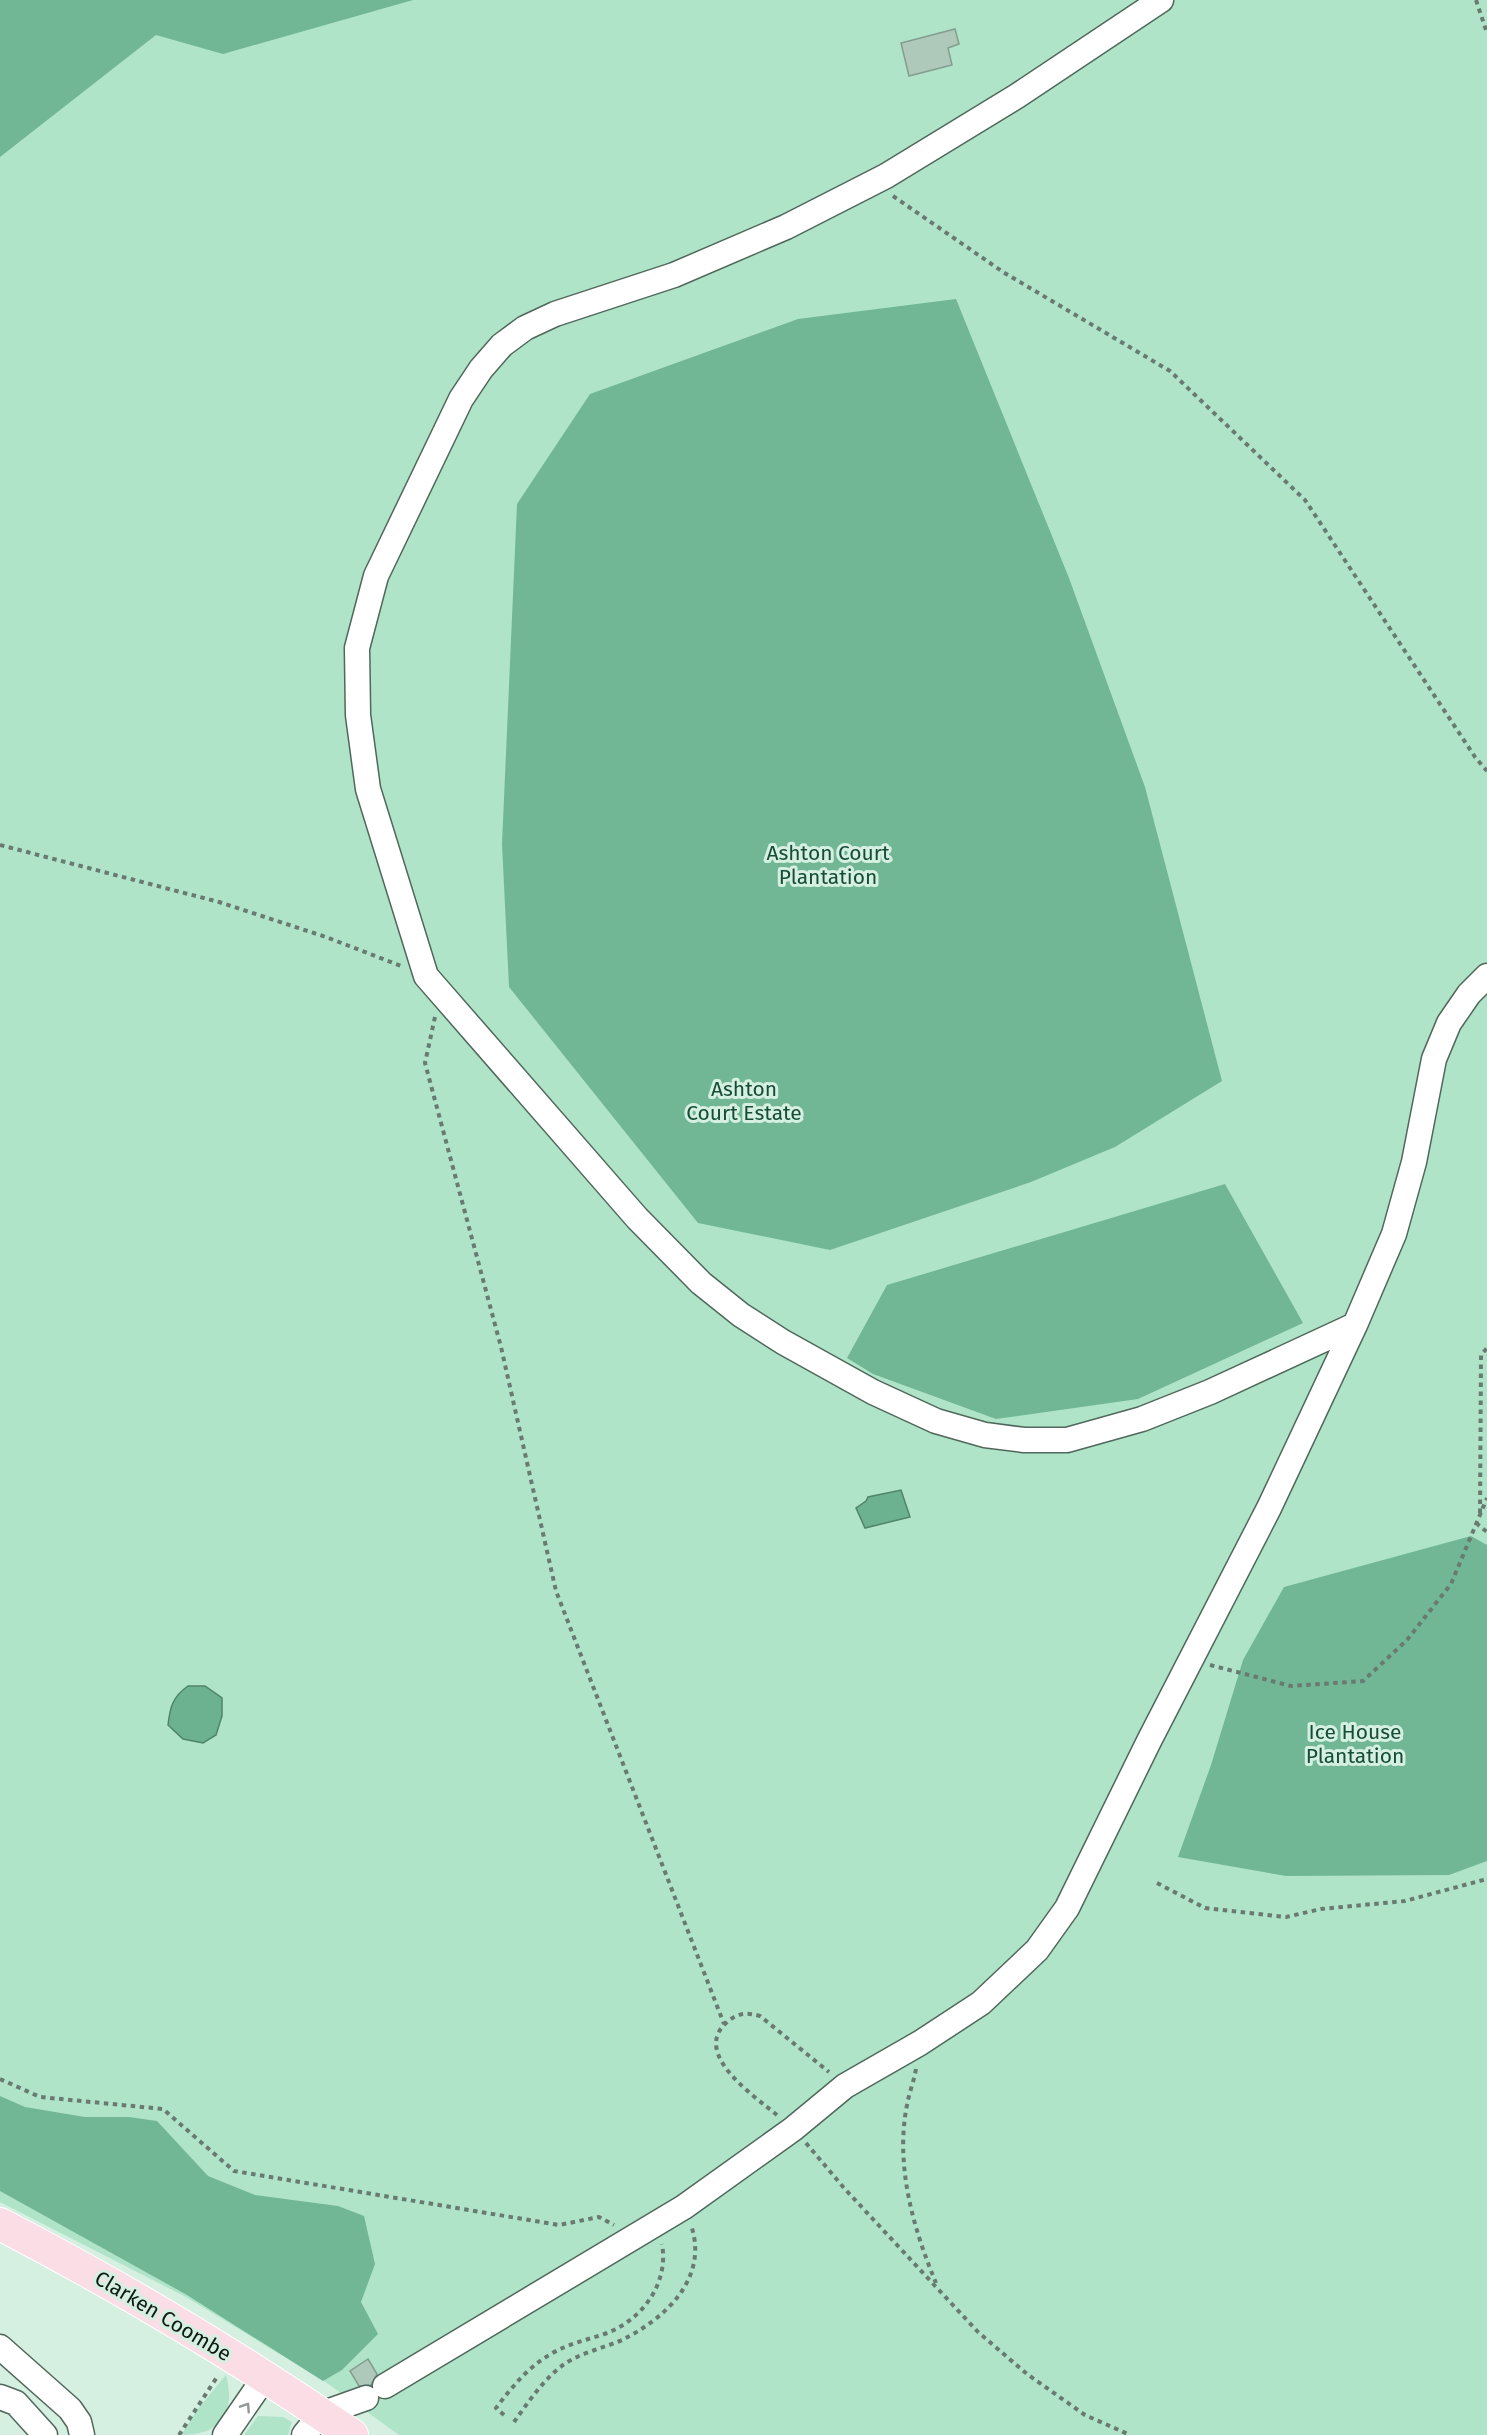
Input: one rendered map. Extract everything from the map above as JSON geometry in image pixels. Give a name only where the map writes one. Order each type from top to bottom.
[{"type":"main road","name":"Clarken Coombe","points":[[0,2224],[67,2259],[265,2377],[313,2425],[352,2435]]},
{"type":"street","points":[[1161,0],[1017,96],[872,182],[786,227],[674,275],[555,314],[525,328],[502,345],[481,369],[461,399],[376,576],[357,648],[358,715],[369,789],[426,976],[636,1218],[701,1283],[741,1315],[783,1342],[873,1392],[936,1421],[985,1435],[1024,1440],[1067,1440],[1142,1419],[1210,1392],[1355,1325]]},
{"type":"street","points":[[313,2425],[375,2392],[684,2207],[793,2129],[845,2086],[920,2043],[981,2003],[1037,1950],[1067,1908],[1269,1508],[1355,1325],[1394,1234],[1414,1162],[1434,1059],[1449,1023],[1469,994],[1487,976]]},
{"type":"street","points":[[0,2347],[70,2409],[79,2422],[82,2435]]},
{"type":"street","points":[[225,2435],[265,2377]]},
{"type":"street","points":[[0,2397],[15,2403],[45,2435]]},
{"type":"path","points":[[1476,0],[1487,33]]},
{"type":"path","points":[[872,182],[1003,272],[1170,372],[1305,500],[1475,757],[1487,771]]},
{"type":"path","points":[[0,845],[219,902],[326,937],[426,976],[437,1006],[425,1063],[501,1347],[556,1591],[724,2024]]},
{"type":"path","points":[[1480,1515],[1481,1355],[1487,1348]]},
{"type":"path","points":[[1191,1660],[1291,1686],[1363,1681],[1407,1640],[1451,1584],[1487,1498]]},
{"type":"path","points":[[1476,1523],[1487,1532]]},
{"type":"path","points":[[1157,1883],[1204,1908],[1286,1917],[1322,1909],[1405,1902],[1487,1879]]},
{"type":"path","points":[[845,2086],[760,2016],[747,2012],[734,2016],[717,2033],[715,2049],[722,2063],[748,2091],[793,2129],[844,2188],[978,2332],[1027,2374],[1085,2415],[1130,2435]]},
{"type":"path","points":[[920,2043],[907,2106],[904,2150],[909,2203],[920,2244],[938,2287]]},
{"type":"path","points":[[0,2079],[40,2097],[162,2109],[234,2171],[559,2224],[599,2217],[635,2236]]},
{"type":"path","points":[[514,2422],[531,2398],[567,2363],[640,2329],[662,2314],[679,2296],[690,2277],[696,2250],[696,2241],[684,2207]]},
{"type":"path","points":[[504,2415],[496,2408],[523,2374],[565,2346],[622,2326],[645,2306],[662,2274],[664,2254],[657,2223]]},
{"type":"path","points":[[178,2435],[232,2357]]},
{"type":"green space","name":"Ashton Court Estate","points":[[0,0],[1487,0],[1487,2435],[399,2435],[324,2381],[186,2297],[0,2202]]},
{"type":"green space","points":[[0,0],[413,0],[223,54],[156,35],[0,157]]},
{"type":"green space","name":"Ashton Court Plantation","points":[[956,299],[1069,578],[1145,787],[1222,1081],[1115,1147],[1031,1182],[830,1250],[698,1223],[509,987],[502,844],[517,504],[590,394],[798,319]]},
{"type":"green space","points":[[1225,1184],[1303,1323],[1138,1399],[996,1419],[873,1374],[847,1358],[887,1285]]},
{"type":"green space","name":"Ice House Plantation","points":[[1471,1536],[1487,1545],[1487,1861],[1449,1875],[1286,1876],[1178,1857],[1211,1765],[1243,1660],[1284,1587]]},
{"type":"green space","points":[[0,2096],[25,2107],[85,2117],[129,2117],[157,2121],[208,2176],[255,2195],[338,2206],[364,2216],[375,2264],[361,2302],[378,2334],[342,2370],[323,2381],[187,2295],[0,2191]]},
{"type":"green space","points":[[226,2375],[229,2400],[227,2411],[222,2419],[206,2431],[181,2435],[197,2410]]},
{"type":"green space","points":[[258,2416],[283,2417],[292,2422],[288,2435],[244,2435]]},
{"type":"shaded area","points":[[901,1490],[910,1517],[865,1528],[856,1508],[868,1497]]},
{"type":"shaded area","points":[[188,1686],[205,1686],[222,1698],[222,1716],[216,1735],[203,1743],[183,1739],[168,1725],[173,1703],[178,1694]]},
{"type":"building","points":[[955,29],[959,44],[948,48],[952,65],[909,76],[901,43]]},
{"type":"building","points":[[368,2359],[377,2374],[371,2385],[359,2386],[350,2371]]}]
